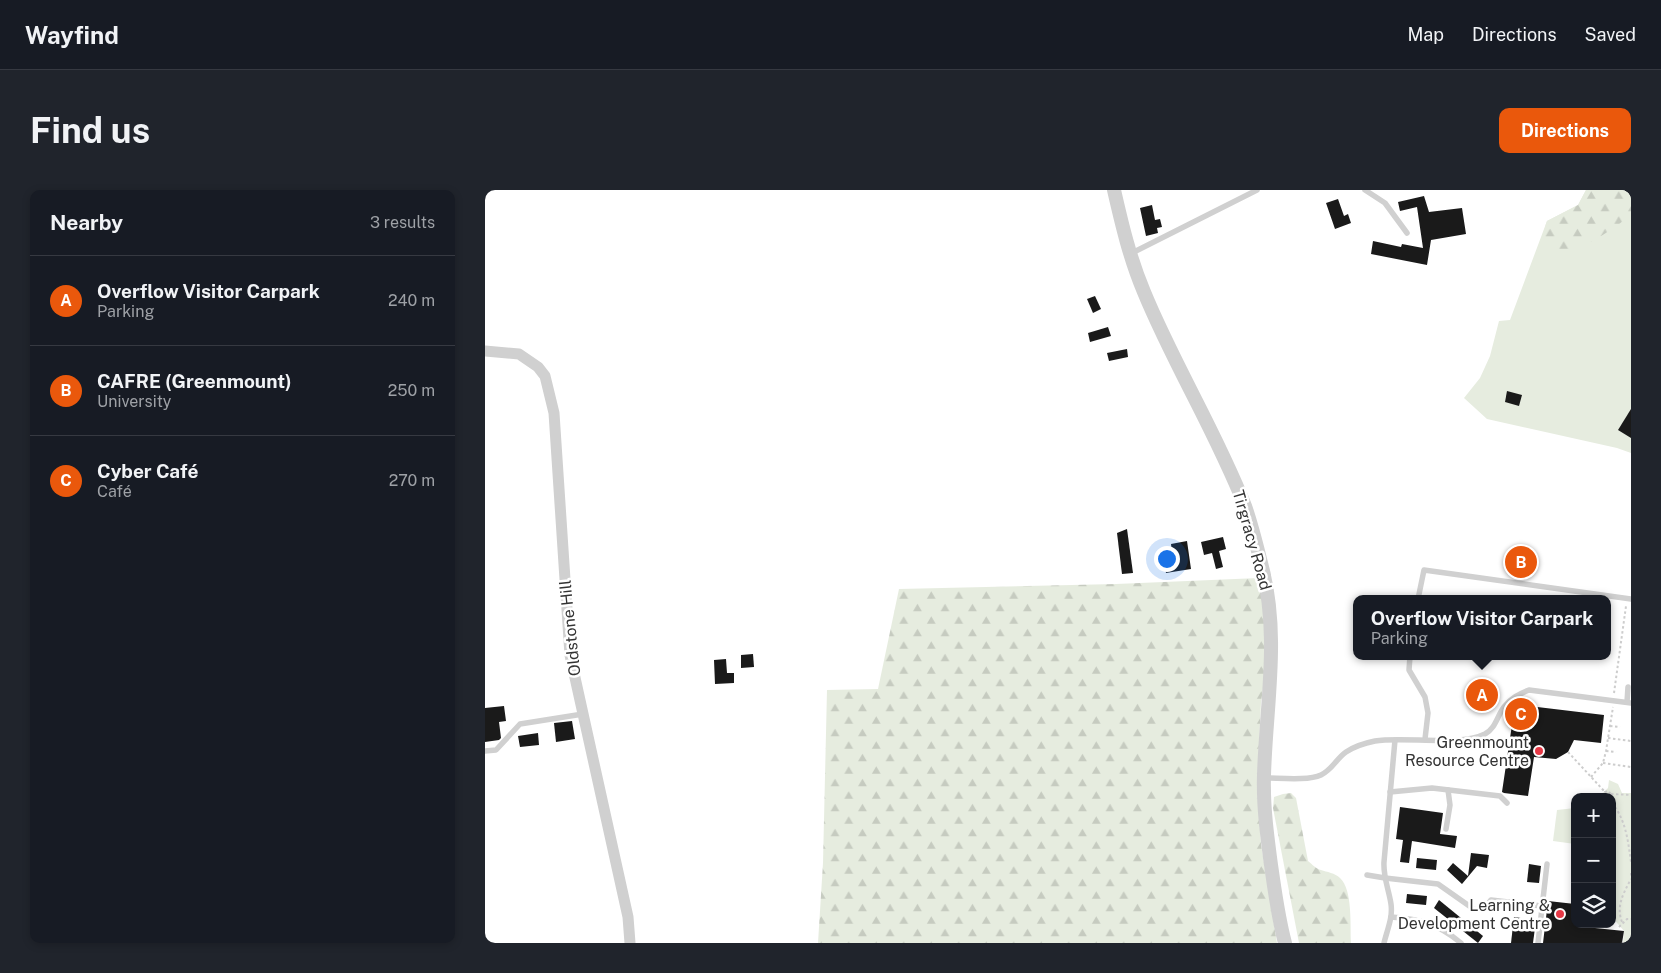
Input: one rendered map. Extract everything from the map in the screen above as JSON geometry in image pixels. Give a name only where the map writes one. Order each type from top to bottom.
[{"type":"street","name":"Tirgracy Road","points":[[1114,190],[1130,254],[1151,309],[1211,440],[1245,508],[1268,592],[1271,622],[1270,682],[1264,778],[1265,816],[1278,917],[1285,943]]},
{"type":"street","name":"Oldstone Hill","points":[[485,351],[519,354],[538,367],[545,376],[555,422],[569,655],[628,917],[630,943]]},
{"type":"lane","points":[[1130,254],[1257,190]]},
{"type":"lane","points":[[1365,190],[1385,203],[1407,234]]},
{"type":"lane","points":[[1419,595],[1424,570],[1601,595]]},
{"type":"lane","points":[[1611,596],[1629,599]]},
{"type":"lane","points":[[1410,660],[1409,670],[1425,697],[1427,705],[1425,740]]},
{"type":"lane","points":[[1264,778],[1321,775],[1347,752],[1362,744],[1377,740],[1465,740],[1485,734],[1495,726],[1504,707],[1516,695],[1529,690],[1629,702],[1628,687]]},
{"type":"lane","points":[[485,751],[496,750],[520,724],[583,714]]},
{"type":"lane","points":[[1384,943],[1391,917],[1391,904],[1385,878],[1384,862],[1395,740]]},
{"type":"lane","points":[[1390,792],[1425,788],[1448,790],[1500,796],[1507,803]]},
{"type":"lane","points":[[1446,829],[1450,805],[1448,790]]},
{"type":"lane","points":[[1538,943],[1547,864]]},
{"type":"lane","points":[[1367,875],[1438,884],[1475,910],[1484,909],[1491,900],[1542,906]]},
{"type":"lane","points":[[1391,917],[1413,919],[1437,926],[1461,943]]},
{"type":"path","points":[[1591,777],[1603,764],[1607,751],[1629,599]]},
{"type":"path","points":[[1610,726],[1620,727]]},
{"type":"path","points":[[1608,738],[1631,741]]},
{"type":"path","points":[[1607,751],[1616,752]]},
{"type":"path","points":[[1568,752],[1605,792],[1610,793]]},
{"type":"path","points":[[1603,764],[1631,767]]},
{"type":"path","points":[[1616,795],[1631,795]]},
{"type":"path","points":[[1616,809],[1622,818],[1626,830],[1631,862]]},
{"type":"path","points":[[1622,922],[1619,913],[1620,903],[1631,876]]},
{"type":"path","points":[[1619,927],[1622,922],[1631,918]]},
{"type":"green space","points":[[1586,190],[1631,190],[1631,453],[1617,448],[1487,419],[1464,398],[1480,378],[1490,356],[1499,321],[1510,320],[1547,221],[1578,205]]},
{"type":"green space","points":[[1586,190],[1631,190],[1631,214],[1594,240],[1573,249],[1553,253],[1545,238],[1547,221],[1578,205]]},
{"type":"green space","points":[[1259,578],[1266,616],[1267,658],[1261,703],[1257,787],[1261,844],[1277,943],[818,943],[823,863],[827,690],[878,689],[899,589],[1116,584]]},
{"type":"green space","points":[[1609,780],[1618,784],[1622,793],[1631,793],[1631,943],[1623,943],[1624,931],[1616,922],[1616,793],[1603,793],[1608,788]]},
{"type":"green space","points":[[1291,793],[1296,798],[1308,861],[1317,869],[1338,876],[1347,891],[1350,909],[1351,943],[1299,943],[1273,808],[1274,797]]},
{"type":"green space","points":[[1571,808],[1571,843],[1553,841],[1557,810]]},
{"type":"building","points":[[1424,196],[1429,212],[1462,208],[1466,234],[1431,240],[1427,265],[1371,254],[1373,241],[1401,247],[1402,244],[1423,248],[1417,207],[1400,211],[1398,202]]},
{"type":"building","points":[[1338,199],[1344,216],[1348,214],[1351,223],[1335,229],[1326,203]]},
{"type":"building","points":[[1152,205],[1155,220],[1160,219],[1162,227],[1157,228],[1158,233],[1146,236],[1140,208]]},
{"type":"building","points":[[1095,296],[1101,309],[1093,313],[1087,299]]},
{"type":"building","points":[[1108,327],[1111,336],[1090,342],[1088,333]]},
{"type":"building","points":[[1127,349],[1128,357],[1109,361],[1107,353]]},
{"type":"building","points":[[1507,391],[1522,395],[1519,406],[1505,402]]},
{"type":"building","points":[[1631,409],[1631,438],[1618,430]]},
{"type":"building","points":[[1127,529],[1133,573],[1122,574],[1117,533]]},
{"type":"building","points":[[1223,537],[1226,549],[1219,551],[1223,567],[1216,569],[1212,553],[1204,555],[1201,542]]},
{"type":"building","points":[[1187,541],[1191,569],[1166,573],[1164,562],[1173,560],[1171,544]]},
{"type":"building","points":[[753,654],[754,667],[741,668],[741,655]]},
{"type":"building","points":[[726,659],[727,673],[734,673],[734,683],[715,684],[714,660]]},
{"type":"building","points":[[504,706],[506,721],[499,722],[501,738],[485,742],[485,708]]},
{"type":"building","name":"Greenmount Resource Centre","points":[[1529,706],[1604,715],[1601,743],[1574,740],[1568,752],[1556,759],[1534,757],[1528,796],[1504,793],[1502,792],[1513,718],[1519,708]]},
{"type":"building","points":[[572,721],[575,739],[556,742],[554,723]]},
{"type":"building","points":[[538,733],[539,745],[520,747],[518,736]]},
{"type":"building","points":[[1400,807],[1443,813],[1440,834],[1457,836],[1455,848],[1412,841],[1409,863],[1400,862],[1403,840],[1396,839]]},
{"type":"building","points":[[1471,853],[1489,855],[1487,868],[1477,866],[1462,884],[1447,870],[1453,863],[1468,876]]},
{"type":"building","points":[[1417,858],[1437,860],[1436,870],[1416,868]]},
{"type":"building","points":[[1529,864],[1541,866],[1539,883],[1527,882]]},
{"type":"building","points":[[1407,894],[1427,896],[1426,905],[1406,903]]},
{"type":"building","points":[[1439,900],[1483,936],[1478,943],[1434,908]]},
{"type":"building","name":"Learning & Development Centre","points":[[1548,901],[1571,904],[1571,928],[1624,931],[1622,943],[1543,943]]},
{"type":"building","points":[[1514,917],[1536,920],[1533,943],[1511,943]]},
{"type":"place","name":"CAFRE (Greenmount)","points":[[1521,562]]},
{"type":"place","name":"Overflow Visitor Carpark","points":[[1482,695]]},
{"type":"place","name":"Cyber Café","points":[[1521,714]]},
{"type":"place","name":"Greenmount Resource Centre","points":[[1539,751]]},
{"type":"place","name":"Learning & Development Centre","points":[[1560,914]]}]
